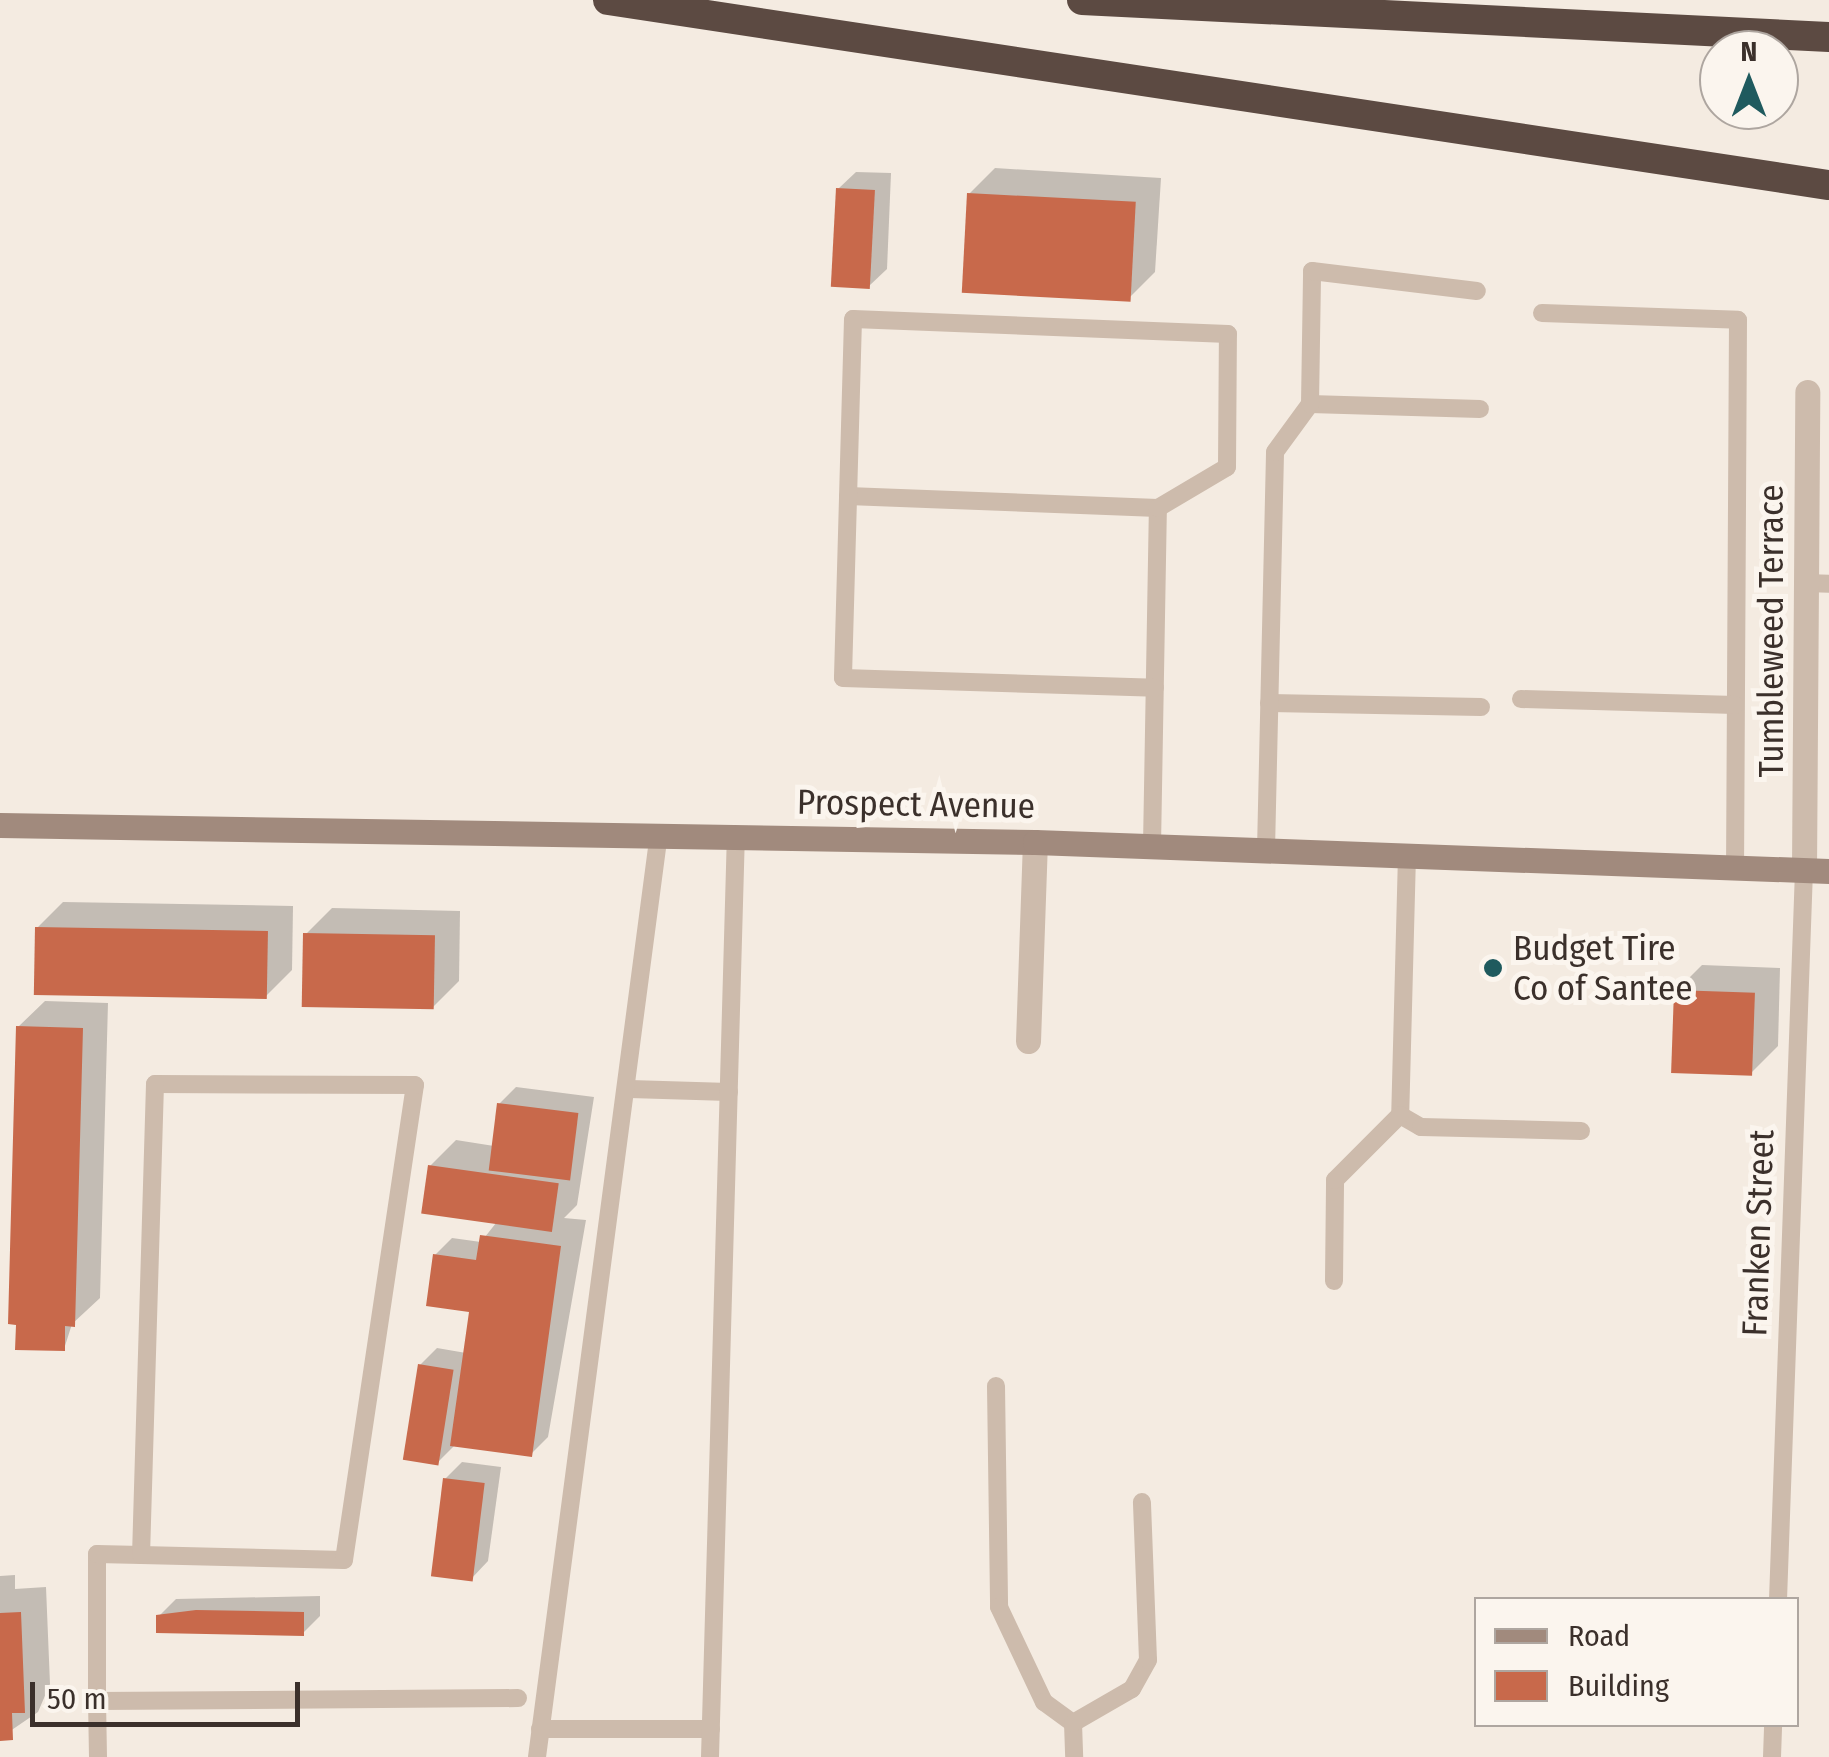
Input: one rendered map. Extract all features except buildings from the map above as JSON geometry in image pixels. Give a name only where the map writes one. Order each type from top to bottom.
[{"type":"highway","points":[[608,0],[1829,185]]},
{"type":"highway","points":[[1082,0],[1829,37]]},
{"type":"main road","name":"Prospect Avenue","points":[[0,826],[659,832],[1817,870]]},
{"type":"street","name":"Tumbleweed Terrace","points":[[1807,392],[1817,583],[1817,870]]},
{"type":"street","points":[[1028,1041],[1036,842]]},
{"type":"lane","points":[[1266,850],[1275,452],[1310,404],[1312,271],[1477,291]]},
{"type":"lane","points":[[1542,312],[1738,320],[1735,868]]},
{"type":"lane","points":[[848,496],[1158,508],[1227,467],[1228,334],[853,318],[848,496],[843,678],[1155,688]]},
{"type":"lane","points":[[1310,404],[1480,409]]},
{"type":"lane","points":[[1152,846],[1158,508]]},
{"type":"lane","points":[[1520,700],[1735,706]]},
{"type":"lane","points":[[1270,703],[1480,707]]},
{"type":"lane","points":[[537,1757],[630,1089],[659,832]]},
{"type":"lane","points":[[710,1757],[736,834]]},
{"type":"lane","points":[[1334,1281],[1335,1180],[1400,1115],[1407,855]]},
{"type":"lane","name":"Franken Street","points":[[1778,1597],[1817,870]]},
{"type":"lane","points":[[98,1757],[97,1554],[344,1560],[415,1084],[155,1084],[141,1555]]},
{"type":"lane","points":[[630,1089],[728,1092]]},
{"type":"lane","points":[[1400,1115],[1421,1126],[1581,1131]]},
{"type":"lane","points":[[996,1386],[1000,1607],[1044,1702],[1074,1723]]},
{"type":"lane","points":[[1074,1723],[1132,1688],[1148,1660],[1142,1502]]},
{"type":"lane","points":[[97,1700],[518,1698]]},
{"type":"lane","points":[[1074,1723],[1074,1757]]},
{"type":"lane","points":[[1772,1757],[1773,1727]]},
{"type":"lane","points":[[540,1730],[711,1730]]},
{"type":"place","name":"Budget Tire Co of Santee","points":[[1493,968]]}]
